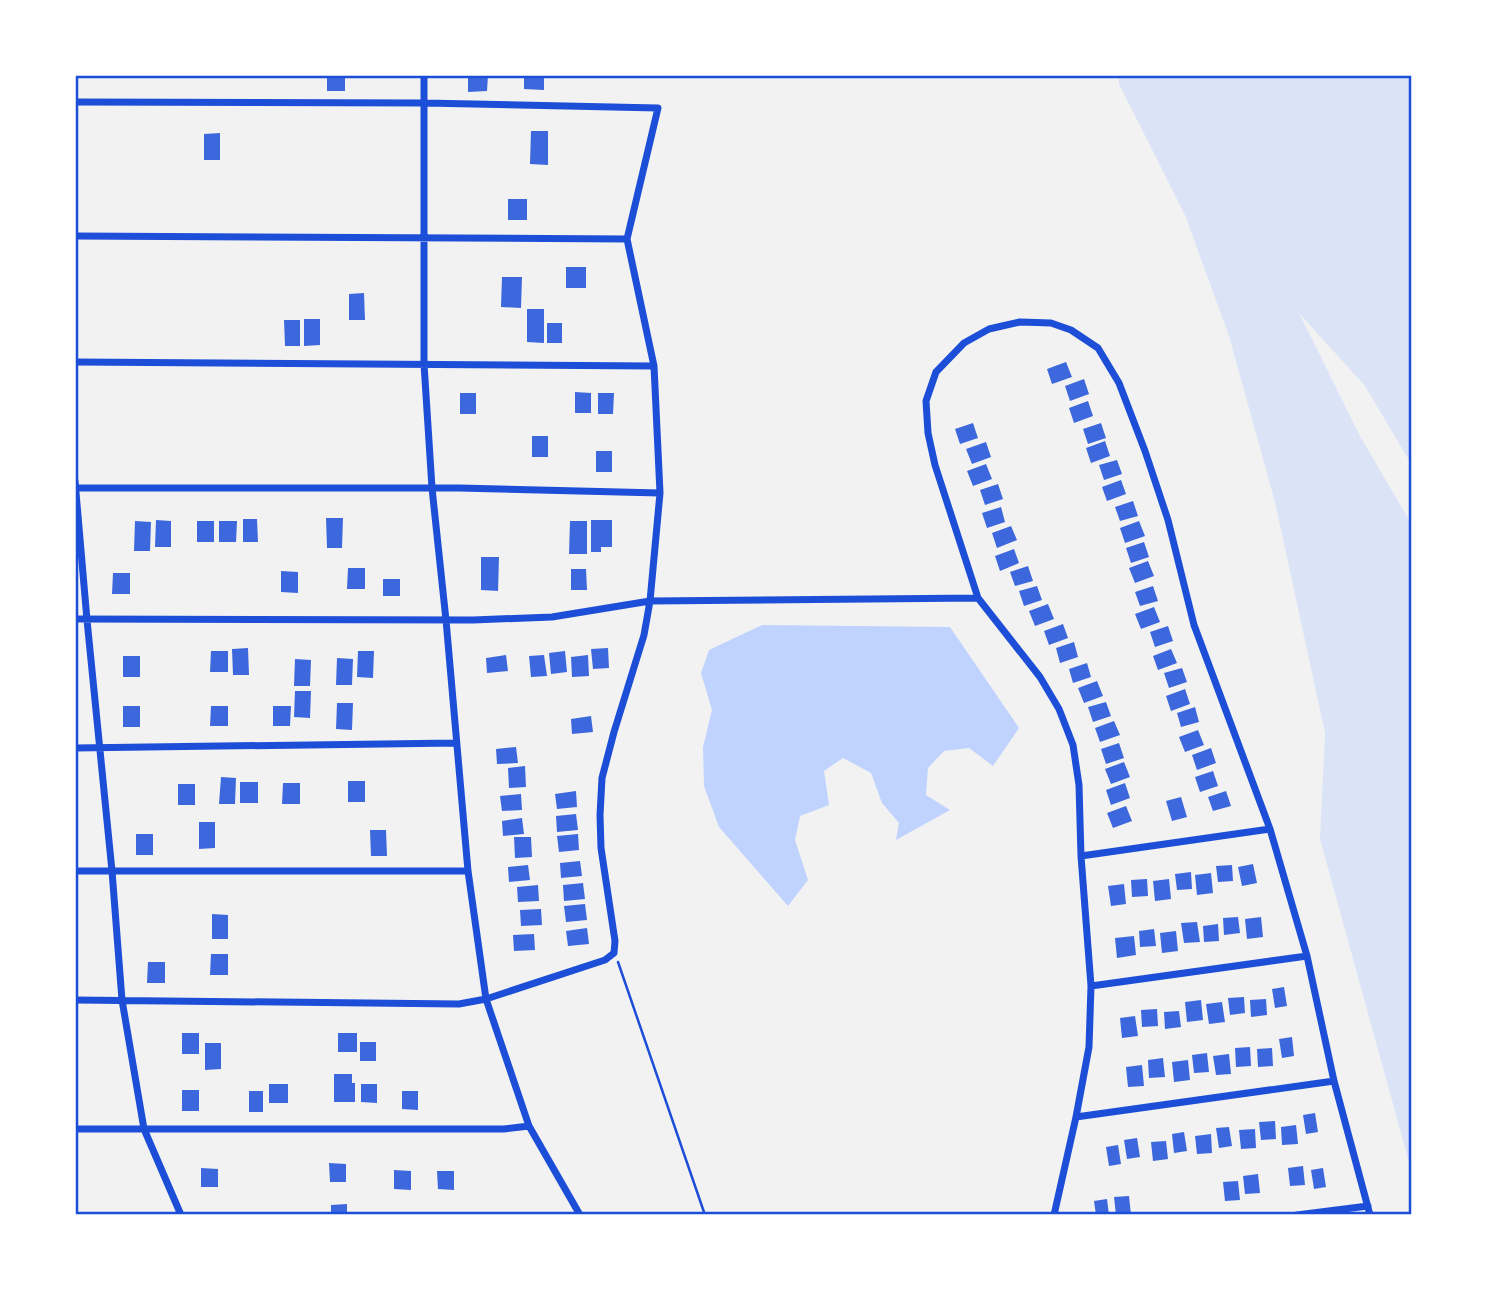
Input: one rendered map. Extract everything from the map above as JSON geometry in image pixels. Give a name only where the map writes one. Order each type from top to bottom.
[{"type":"street","points":[[424,75],[424,364],[432,488],[468,871],[486,999],[529,1126],[580,1215]]},
{"type":"street","points":[[75,102],[424,103],[658,108],[627,239],[654,366],[660,493],[650,601],[644,635],[602,778],[601,848],[615,941],[614,953],[605,960],[486,999],[459,1004],[75,1000]]},
{"type":"street","points":[[75,236],[627,239]]},
{"type":"street","points":[[1054,1215],[1089,1047],[1091,986],[1081,856],[1079,785],[1073,746],[1059,709],[1040,677],[978,598],[935,465],[928,433],[926,401],[936,372],[964,343],[989,329],[1020,322],[1051,323],[1071,330],[1098,348],[1119,383],[1168,520],[1194,625],[1270,830],[1307,956],[1334,1081],[1370,1215]]},
{"type":"street","points":[[75,362],[654,366]]},
{"type":"street","points":[[75,481],[122,1000],[144,1129],[181,1215]]},
{"type":"street","points":[[76,488],[432,488],[660,493]]},
{"type":"street","points":[[75,619],[446,620],[552,617],[650,601],[978,598]]},
{"type":"street","points":[[75,748],[456,743]]},
{"type":"street","points":[[1081,856],[1270,830]]},
{"type":"street","points":[[75,871],[468,871]]},
{"type":"street","points":[[1091,986],[1307,956]]},
{"type":"street","points":[[1076,1117],[1334,1081]]},
{"type":"street","points":[[75,1129],[504,1129],[529,1126]]},
{"type":"street","points":[[1297,1215],[1368,1206]]},
{"type":"path","points":[[614,953],[705,1215]]},
{"type":"shaded area","points":[[1119,75],[1412,75],[1412,465],[1365,386],[1299,313],[1360,436],[1412,525],[1412,1173],[1320,839],[1325,733],[1275,502],[1229,336],[1185,215],[1119,84]]},
{"type":"water","points":[[762,625],[950,627],[1019,728],[993,766],[969,748],[944,751],[928,768],[926,795],[950,810],[896,840],[899,823],[882,803],[871,773],[843,758],[824,771],[829,805],[800,816],[795,840],[808,880],[788,906],[719,827],[704,786],[703,747],[712,710],[701,673],[709,650]]},
{"type":"building","points":[[327,75],[345,75],[345,91],[327,91]]},
{"type":"building","points":[[468,75],[488,75],[487,91],[468,92]]},
{"type":"building","points":[[524,75],[544,75],[544,90],[524,89]]},
{"type":"building","points":[[531,131],[548,131],[548,165],[530,164]]},
{"type":"building","points":[[220,133],[220,160],[204,160],[204,134]]},
{"type":"building","points":[[508,199],[527,199],[527,220],[508,220]]},
{"type":"building","points":[[566,267],[586,267],[586,288],[566,288]]},
{"type":"building","points":[[502,277],[522,277],[521,308],[501,307]]},
{"type":"building","points":[[364,293],[365,320],[349,320],[349,294]]},
{"type":"building","points":[[527,309],[544,309],[544,343],[527,342]]},
{"type":"building","points":[[304,319],[320,319],[320,345],[304,346]]},
{"type":"building","points":[[284,320],[300,320],[300,346],[285,346]]},
{"type":"building","points":[[547,323],[562,323],[562,343],[547,343]]},
{"type":"building","points":[[1066,362],[1072,377],[1052,384],[1047,369]]},
{"type":"building","points":[[1084,379],[1089,394],[1070,401],[1065,386]]},
{"type":"building","points":[[575,392],[591,393],[591,413],[575,413]]},
{"type":"building","points":[[460,393],[476,393],[476,414],[460,414]]},
{"type":"building","points":[[598,393],[614,393],[613,414],[598,414]]},
{"type":"building","points":[[1088,401],[1093,416],[1074,423],[1069,408]]},
{"type":"building","points":[[973,423],[978,438],[960,444],[955,429]]},
{"type":"building","points":[[1101,423],[1106,438],[1088,444],[1083,429]]},
{"type":"building","points":[[532,436],[548,436],[548,457],[532,457]]},
{"type":"building","points":[[1105,441],[1110,456],[1091,463],[1086,448]]},
{"type":"building","points":[[986,442],[991,457],[972,464],[966,449]]},
{"type":"building","points":[[596,451],[612,451],[612,472],[596,472]]},
{"type":"building","points":[[1117,460],[1122,474],[1104,480],[1099,465]]},
{"type":"building","points":[[986,464],[992,479],[973,486],[967,471]]},
{"type":"building","points":[[1121,480],[1126,494],[1107,501],[1102,487]]},
{"type":"building","points":[[998,484],[1003,499],[985,505],[980,490]]},
{"type":"building","points":[[1133,501],[1138,516],[1120,521],[1115,507]]},
{"type":"building","points":[[1001,507],[1005,522],[987,528],[982,513]]},
{"type":"building","points":[[326,518],[343,518],[342,548],[327,548]]},
{"type":"building","points":[[243,519],[257,519],[258,542],[243,542]]},
{"type":"building","points":[[156,520],[171,521],[171,547],[155,547]]},
{"type":"building","points":[[591,520],[612,520],[612,547],[601,547],[601,552],[591,552]]},
{"type":"building","points":[[135,521],[151,522],[150,551],[134,551]]},
{"type":"building","points":[[197,521],[214,521],[214,542],[197,542]]},
{"type":"building","points":[[219,521],[237,521],[236,542],[219,542]]},
{"type":"building","points":[[570,521],[587,521],[587,554],[569,554]]},
{"type":"building","points":[[1139,521],[1145,536],[1125,543],[1120,528]]},
{"type":"building","points":[[1011,526],[1017,540],[997,548],[992,533]]},
{"type":"building","points":[[1144,542],[1149,557],[1131,563],[1126,548]]},
{"type":"building","points":[[1014,549],[1019,563],[1000,571],[995,556]]},
{"type":"building","points":[[481,557],[499,557],[498,591],[481,590]]},
{"type":"building","points":[[1148,561],[1154,576],[1135,583],[1129,568]]},
{"type":"building","points":[[1028,566],[1033,581],[1015,586],[1010,572]]},
{"type":"building","points":[[348,568],[365,568],[365,589],[347,589]]},
{"type":"building","points":[[571,569],[586,569],[587,590],[571,590]]},
{"type":"building","points":[[281,571],[298,572],[298,593],[281,592]]},
{"type":"building","points":[[113,573],[130,573],[130,594],[112,594]]},
{"type":"building","points":[[383,579],[400,579],[400,596],[383,596]]},
{"type":"building","points":[[1037,586],[1042,600],[1024,606],[1019,591]]},
{"type":"building","points":[[1153,586],[1158,601],[1140,606],[1135,592]]},
{"type":"building","points":[[1048,604],[1054,619],[1035,626],[1029,611]]},
{"type":"building","points":[[1154,607],[1160,622],[1141,629],[1135,614]]},
{"type":"building","points":[[1063,624],[1068,638],[1049,645],[1044,631]]},
{"type":"building","points":[[1168,626],[1173,641],[1155,647],[1150,632]]},
{"type":"building","points":[[1074,642],[1078,657],[1060,663],[1056,648]]},
{"type":"building","points":[[248,648],[249,675],[233,675],[232,649]]},
{"type":"building","points":[[608,648],[609,668],[593,669],[591,649]]},
{"type":"building","points":[[1171,649],[1177,663],[1158,670],[1153,656]]},
{"type":"building","points":[[211,651],[228,651],[228,672],[210,672]]},
{"type":"building","points":[[358,651],[374,651],[373,678],[357,677]]},
{"type":"building","points":[[565,651],[567,672],[551,674],[549,653]]},
{"type":"building","points":[[506,655],[508,671],[487,673],[486,658]]},
{"type":"building","points":[[544,655],[547,676],[531,677],[529,656]]},
{"type":"building","points":[[588,655],[589,676],[572,677],[571,657]]},
{"type":"building","points":[[123,656],[140,656],[140,677],[123,677]]},
{"type":"building","points":[[337,658],[353,659],[352,685],[336,685]]},
{"type":"building","points":[[295,659],[311,660],[310,686],[294,686]]},
{"type":"building","points":[[1087,663],[1091,677],[1073,683],[1069,669]]},
{"type":"building","points":[[1182,668],[1187,682],[1169,688],[1164,673]]},
{"type":"building","points":[[1097,681],[1103,696],[1084,703],[1078,688]]},
{"type":"building","points":[[1185,689],[1190,704],[1171,711],[1166,696]]},
{"type":"building","points":[[295,691],[311,691],[310,718],[294,717]]},
{"type":"building","points":[[1106,702],[1111,716],[1093,722],[1088,707]]},
{"type":"building","points":[[337,703],[353,703],[352,730],[336,729]]},
{"type":"building","points":[[123,706],[140,706],[140,727],[123,727]]},
{"type":"building","points":[[211,706],[228,706],[228,726],[210,726]]},
{"type":"building","points":[[273,706],[291,706],[290,726],[273,726]]},
{"type":"building","points":[[1195,707],[1199,722],[1181,727],[1177,713]]},
{"type":"building","points":[[591,716],[593,732],[572,734],[571,719]]},
{"type":"building","points":[[1114,721],[1120,735],[1100,742],[1095,728]]},
{"type":"building","points":[[1198,730],[1204,745],[1185,752],[1179,737]]},
{"type":"building","points":[[1119,743],[1124,758],[1106,764],[1101,749]]},
{"type":"building","points":[[516,747],[518,763],[497,764],[496,749]]},
{"type":"building","points":[[1211,748],[1216,763],[1197,770],[1192,755]]},
{"type":"building","points":[[1124,762],[1130,777],[1111,784],[1105,769]]},
{"type":"building","points":[[525,766],[526,787],[509,788],[508,768]]},
{"type":"building","points":[[1213,771],[1218,786],[1200,792],[1195,777]]},
{"type":"building","points":[[221,777],[236,778],[235,804],[219,804]]},
{"type":"building","points":[[348,781],[365,781],[365,802],[348,802]]},
{"type":"building","points":[[240,782],[258,782],[258,803],[240,803]]},
{"type":"building","points":[[283,783],[300,783],[300,804],[282,804]]},
{"type":"building","points":[[1125,783],[1130,798],[1111,805],[1106,790]]},
{"type":"building","points":[[178,784],[195,784],[195,805],[178,805]]},
{"type":"building","points":[[576,791],[577,807],[557,809],[555,794]]},
{"type":"building","points":[[1226,791],[1231,806],[1213,811],[1208,797]]},
{"type":"building","points":[[521,794],[522,810],[502,811],[500,796]]},
{"type":"building","points":[[1181,797],[1187,817],[1172,821],[1166,801]]},
{"type":"building","points":[[1126,806],[1132,821],[1113,828],[1107,813]]},
{"type":"building","points":[[576,814],[578,830],[557,832],[556,816]]},
{"type":"building","points":[[522,818],[524,834],[503,836],[502,821]]},
{"type":"building","points":[[199,822],[215,822],[215,848],[199,849]]},
{"type":"building","points":[[370,830],[386,830],[387,856],[371,856]]},
{"type":"building","points":[[136,834],[153,834],[153,855],[136,855]]},
{"type":"building","points":[[578,834],[579,850],[559,852],[557,836]]},
{"type":"building","points":[[514,837],[531,837],[532,857],[515,858]]},
{"type":"building","points":[[580,861],[582,876],[561,878],[560,863]]},
{"type":"building","points":[[1253,864],[1257,883],[1242,886],[1238,867]]},
{"type":"building","points":[[528,865],[530,880],[509,882],[508,867]]},
{"type":"building","points":[[1232,865],[1233,881],[1218,882],[1216,866]]},
{"type":"building","points":[[1191,872],[1192,889],[1177,890],[1175,874]]},
{"type":"building","points":[[1211,873],[1213,893],[1197,895],[1195,875]]},
{"type":"building","points":[[1147,879],[1148,896],[1132,897],[1131,880]]},
{"type":"building","points":[[1169,879],[1171,899],[1155,901],[1153,881]]},
{"type":"building","points":[[583,883],[585,899],[564,901],[563,885]]},
{"type":"building","points":[[1124,884],[1126,904],[1111,906],[1108,886]]},
{"type":"building","points":[[538,885],[539,901],[518,902],[517,887]]},
{"type":"building","points":[[585,904],[587,920],[566,922],[564,906]]},
{"type":"building","points":[[541,909],[542,925],[521,926],[520,910]]},
{"type":"building","points":[[212,914],[228,915],[228,939],[212,939]]},
{"type":"building","points":[[1238,917],[1240,933],[1224,935],[1223,918]]},
{"type":"building","points":[[1261,917],[1263,937],[1247,939],[1245,919]]},
{"type":"building","points":[[1197,922],[1200,942],[1184,943],[1181,923]]},
{"type":"building","points":[[1218,924],[1219,941],[1204,942],[1203,926]]},
{"type":"building","points":[[587,928],[589,944],[568,946],[566,931]]},
{"type":"building","points":[[1154,929],[1156,946],[1140,947],[1139,931]]},
{"type":"building","points":[[1176,931],[1178,951],[1162,953],[1160,933]]},
{"type":"building","points":[[534,934],[535,950],[514,951],[513,935]]},
{"type":"building","points":[[1134,936],[1136,955],[1117,958],[1115,938]]},
{"type":"building","points":[[211,954],[228,954],[228,975],[210,975]]},
{"type":"building","points":[[148,962],[165,962],[165,983],[147,983]]},
{"type":"building","points":[[1284,987],[1287,1006],[1275,1008],[1272,989]]},
{"type":"building","points":[[1244,997],[1245,1013],[1230,1015],[1228,998]]},
{"type":"building","points":[[1266,999],[1267,1015],[1251,1017],[1250,1000]]},
{"type":"building","points":[[1201,1000],[1203,1020],[1187,1022],[1185,1002]]},
{"type":"building","points":[[1222,1002],[1225,1022],[1209,1024],[1206,1004]]},
{"type":"building","points":[[1157,1009],[1158,1026],[1142,1027],[1141,1010]]},
{"type":"building","points":[[1179,1011],[1181,1027],[1165,1029],[1164,1012]]},
{"type":"building","points":[[1135,1016],[1138,1036],[1122,1038],[1120,1018]]},
{"type":"building","points":[[182,1033],[199,1033],[199,1054],[182,1054]]},
{"type":"building","points":[[338,1033],[357,1033],[357,1052],[338,1052]]},
{"type":"building","points":[[1292,1037],[1294,1056],[1282,1058],[1279,1039]]},
{"type":"building","points":[[360,1042],[376,1042],[376,1061],[360,1061]]},
{"type":"building","points":[[205,1043],[221,1043],[221,1069],[205,1070]]},
{"type":"building","points":[[1250,1047],[1251,1066],[1236,1067],[1235,1048]]},
{"type":"building","points":[[1272,1048],[1273,1066],[1258,1067],[1257,1049]]},
{"type":"building","points":[[1207,1053],[1209,1072],[1194,1073],[1192,1055]]},
{"type":"building","points":[[1229,1054],[1231,1074],[1216,1075],[1213,1056]]},
{"type":"building","points":[[1163,1058],[1165,1077],[1149,1078],[1148,1060]]},
{"type":"building","points":[[1188,1060],[1190,1080],[1174,1082],[1172,1062]]},
{"type":"building","points":[[1142,1065],[1144,1086],[1128,1087],[1126,1067]]},
{"type":"building","points":[[334,1074],[352,1074],[355,1102],[334,1102]]},
{"type":"building","points":[[269,1084],[288,1084],[288,1103],[269,1103]]},
{"type":"building","points":[[361,1084],[377,1084],[377,1103],[361,1102]]},
{"type":"building","points":[[182,1090],[199,1090],[199,1111],[182,1111]]},
{"type":"building","points":[[249,1091],[263,1091],[263,1112],[249,1112]]},
{"type":"building","points":[[402,1091],[418,1091],[418,1110],[402,1109]]},
{"type":"building","points":[[1315,1113],[1318,1132],[1306,1134],[1303,1115]]},
{"type":"building","points":[[1275,1121],[1276,1139],[1261,1140],[1259,1122]]},
{"type":"building","points":[[1296,1125],[1298,1144],[1282,1145],[1281,1127]]},
{"type":"building","points":[[1229,1127],[1232,1146],[1219,1148],[1216,1128]]},
{"type":"building","points":[[1255,1129],[1256,1148],[1241,1149],[1239,1130]]},
{"type":"building","points":[[1184,1132],[1187,1151],[1174,1153],[1172,1134]]},
{"type":"building","points":[[1211,1134],[1212,1153],[1197,1154],[1195,1136]]},
{"type":"building","points":[[1137,1138],[1140,1157],[1127,1159],[1124,1140]]},
{"type":"building","points":[[1166,1141],[1168,1159],[1153,1161],[1151,1142]]},
{"type":"building","points":[[1118,1145],[1121,1164],[1109,1166],[1106,1147]]},
{"type":"building","points":[[329,1163],[346,1164],[346,1182],[330,1182]]},
{"type":"building","points":[[1303,1166],[1305,1185],[1290,1186],[1288,1168]]},
{"type":"building","points":[[201,1168],[218,1169],[218,1187],[201,1187]]},
{"type":"building","points":[[1323,1168],[1326,1187],[1314,1189],[1311,1170]]},
{"type":"building","points":[[394,1170],[411,1171],[411,1190],[394,1189]]},
{"type":"building","points":[[437,1171],[454,1171],[454,1190],[438,1189]]},
{"type":"building","points":[[1258,1174],[1260,1193],[1245,1194],[1243,1176]]},
{"type":"building","points":[[1238,1181],[1240,1200],[1225,1201],[1223,1182]]},
{"type":"building","points":[[1129,1196],[1131,1215],[1116,1215],[1114,1197]]},
{"type":"building","points":[[1107,1199],[1109,1215],[1096,1215],[1094,1201]]},
{"type":"building","points":[[347,1204],[347,1215],[331,1215],[331,1205]]}]
